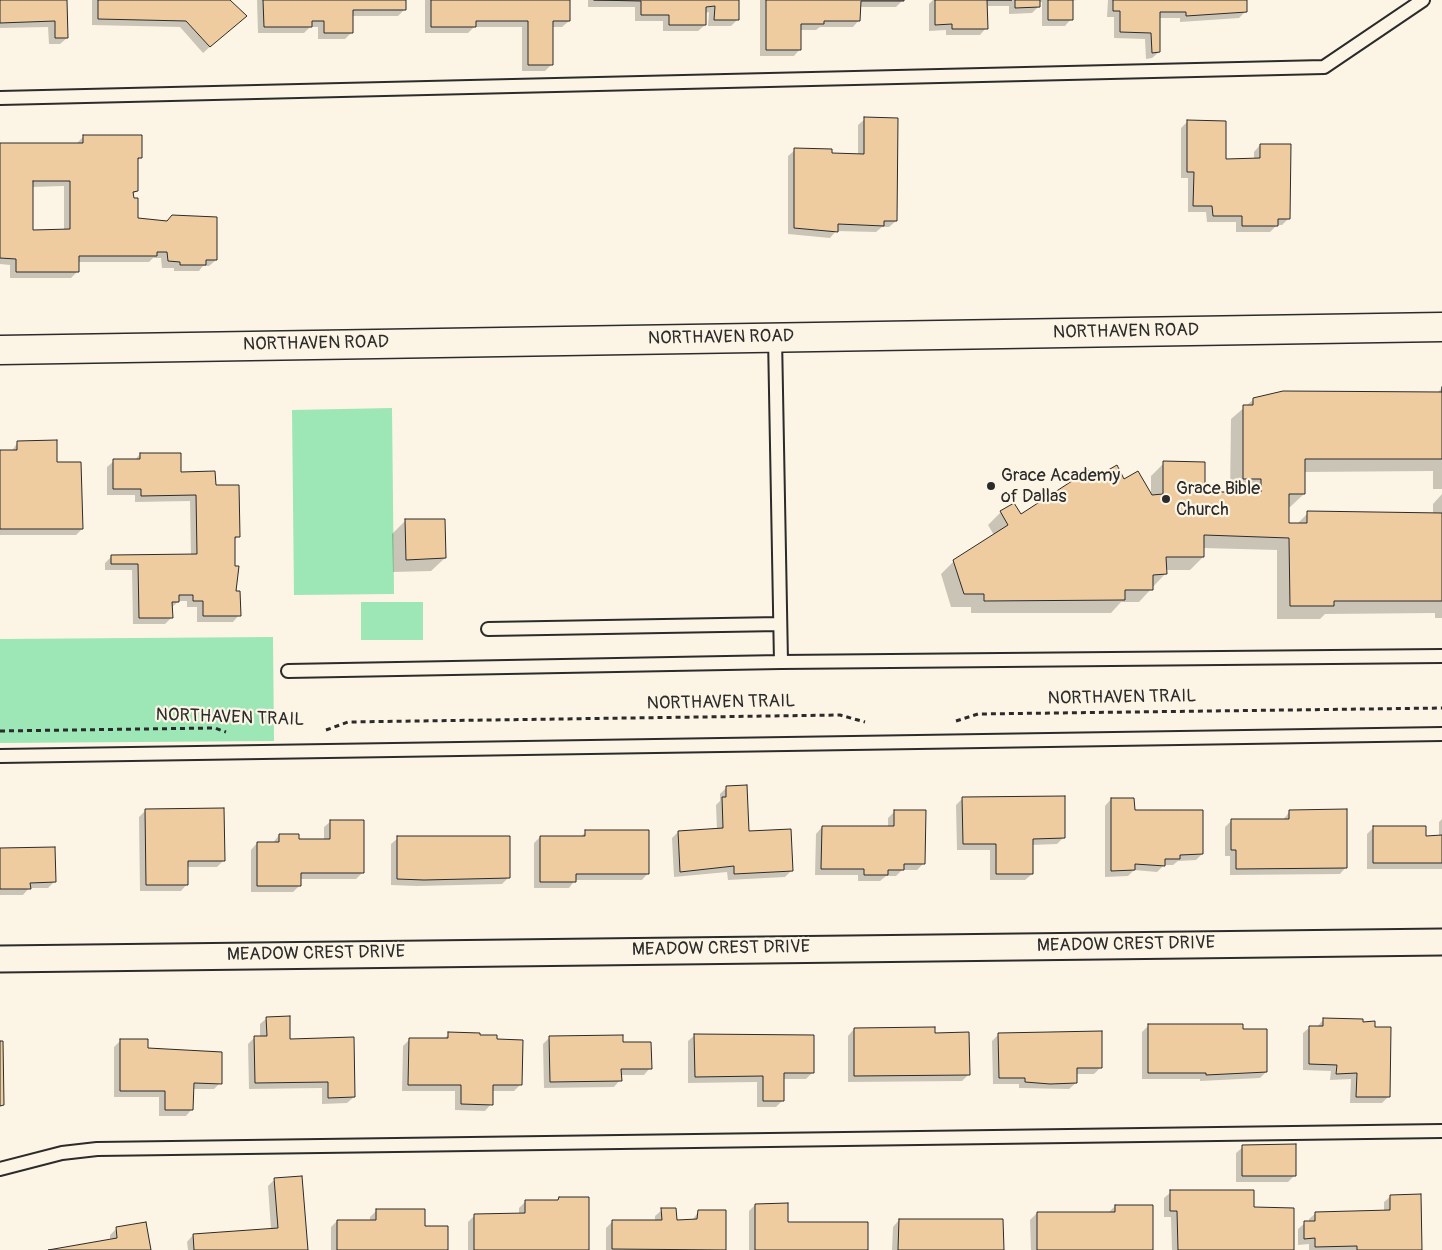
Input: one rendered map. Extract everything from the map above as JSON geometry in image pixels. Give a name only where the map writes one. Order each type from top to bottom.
[{"type":"street","name":"NORTHAVEN ROAD","points":[[0,350],[1442,327]]},
{"type":"street","name":"MEADOW CREST DRIVE","points":[[0,958],[1442,942]]},
{"type":"lane","points":[[0,98],[1324,67],[1423,0]]},
{"type":"lane","points":[[775,338],[781,662]]},
{"type":"lane","points":[[488,629],[780,624]]},
{"type":"lane","points":[[288,671],[781,662],[1442,656]]},
{"type":"lane","points":[[0,756],[1442,734]]},
{"type":"lane","points":[[0,1169],[62,1152],[97,1149],[1442,1132]]},
{"type":"path","name":"NORTHAVEN TRAIL","points":[[950,724],[978,714],[1442,708]]},
{"type":"path","name":"NORTHAVEN TRAIL","points":[[321,732],[348,722],[840,715],[869,723]]},
{"type":"path","name":"NORTHAVEN TRAIL","points":[[0,731],[215,728],[232,733]]},
{"type":"green space","points":[[392,408],[394,594],[294,595],[292,410]]},
{"type":"green space","points":[[361,602],[423,602],[423,640],[361,640]]},
{"type":"green space","points":[[273,637],[274,741],[0,743],[0,639]]},
{"type":"building","points":[[0,0],[67,0],[68,38],[55,38],[55,21],[0,23]]},
{"type":"building","points":[[98,0],[230,0],[247,16],[210,47],[186,21],[98,19]]},
{"type":"building","points":[[263,0],[406,0],[406,10],[353,10],[353,33],[324,33],[324,21],[312,21],[312,27],[264,27]]},
{"type":"building","points":[[431,0],[570,0],[570,21],[553,21],[553,65],[528,65],[528,21],[476,21],[476,27],[431,27]]},
{"type":"building","points":[[594,0],[739,0],[739,20],[714,20],[715,6],[706,7],[706,25],[669,25],[669,15],[641,15],[641,1]]},
{"type":"building","points":[[766,0],[904,1],[861,1],[860,21],[824,21],[824,24],[801,24],[801,50],[766,50]]},
{"type":"building","points":[[935,0],[987,0],[988,29],[952,29],[952,24],[935,25]]},
{"type":"building","points":[[1015,0],[1040,0],[1040,7],[1015,8]]},
{"type":"building","points":[[1048,0],[1073,0],[1073,20],[1048,20]]},
{"type":"building","points":[[1113,0],[1247,0],[1247,12],[1186,16],[1186,12],[1160,12],[1160,52],[1152,53],[1151,33],[1120,32],[1120,11],[1113,11]]},
{"type":"building","points":[[864,117],[898,118],[897,221],[884,221],[884,226],[838,224],[838,232],[794,228],[794,148],[832,149],[832,153],[864,154]]},
{"type":"building","points":[[1187,120],[1226,121],[1226,159],[1260,158],[1260,144],[1291,144],[1290,219],[1278,219],[1278,226],[1242,226],[1242,216],[1213,216],[1212,206],[1193,206],[1194,172],[1187,172]]},
{"type":"building","points":[[83,135],[142,135],[142,158],[138,158],[138,191],[133,192],[134,198],[138,198],[138,218],[167,221],[172,215],[217,217],[217,260],[206,260],[206,265],[180,265],[180,262],[168,261],[167,252],[157,252],[157,256],[79,256],[79,272],[16,272],[16,259],[0,258],[0,143],[83,143]],"holes":[[[33,181],[70,181],[70,229],[33,230]]]},
{"type":"building","name":"Grace Bible Church","points":[[1283,391],[1442,392],[1442,459],[1305,459],[1305,494],[1289,494],[1289,523],[1307,523],[1307,511],[1442,513],[1442,601],[1334,601],[1334,606],[1290,606],[1289,538],[1204,535],[1204,557],[1166,557],[1167,574],[1153,575],[1153,590],[1125,590],[1125,600],[984,601],[984,594],[964,594],[953,560],[1008,525],[1000,511],[1014,503],[1021,514],[1089,470],[1094,478],[1117,465],[1124,479],[1138,471],[1152,495],[1163,494],[1163,461],[1205,462],[1205,492],[1261,492],[1261,479],[1243,479],[1243,405],[1253,405],[1253,398]]},
{"type":"building","points":[[57,440],[57,462],[81,462],[83,529],[0,529],[0,450],[17,450],[17,441]]},
{"type":"building","points":[[140,453],[181,453],[181,472],[215,471],[216,485],[239,485],[240,537],[235,537],[235,566],[239,566],[236,591],[240,591],[241,616],[203,616],[203,601],[193,601],[193,595],[179,595],[179,602],[172,602],[173,618],[139,618],[138,564],[111,564],[111,555],[197,554],[196,495],[141,496],[141,489],[113,489],[113,459],[140,459]]},
{"type":"building","points":[[405,519],[445,519],[446,558],[406,560]]},
{"type":"building","points":[[747,785],[749,831],[791,829],[793,871],[734,874],[734,866],[680,872],[678,831],[723,828],[722,797],[726,797],[726,786]]},
{"type":"building","points":[[1065,796],[1065,838],[1033,839],[1033,874],[996,874],[996,844],[963,844],[962,797]]},
{"type":"building","points":[[1111,798],[1134,798],[1135,810],[1203,810],[1203,854],[1180,855],[1180,859],[1165,859],[1165,866],[1135,864],[1135,870],[1111,871]]},
{"type":"building","points":[[224,808],[225,861],[188,861],[188,885],[146,885],[145,809]]},
{"type":"building","points":[[1347,809],[1347,868],[1236,869],[1236,850],[1231,850],[1231,819],[1289,819],[1289,810]]},
{"type":"building","points":[[894,810],[926,810],[925,864],[904,864],[904,870],[888,870],[888,875],[864,875],[864,869],[821,869],[822,826],[894,826]]},
{"type":"building","points":[[330,820],[364,820],[364,873],[301,873],[301,886],[257,886],[257,842],[279,842],[279,834],[299,834],[299,839],[330,839]]},
{"type":"building","points":[[1373,826],[1426,826],[1426,836],[1442,835],[1442,863],[1373,863]]},
{"type":"building","points":[[585,830],[649,830],[649,874],[576,874],[576,882],[540,882],[540,836],[585,836]]},
{"type":"building","points":[[397,836],[510,836],[510,878],[397,879]]},
{"type":"building","points":[[55,847],[56,882],[30,883],[31,889],[0,889],[0,848]]},
{"type":"building","points":[[290,1016],[290,1039],[354,1037],[355,1097],[328,1098],[328,1082],[255,1083],[254,1036],[267,1036],[266,1017]]},
{"type":"building","points":[[1323,1018],[1363,1019],[1363,1022],[1375,1021],[1375,1027],[1391,1027],[1390,1097],[1356,1097],[1357,1073],[1336,1074],[1337,1065],[1309,1064],[1309,1026],[1323,1026]]},
{"type":"building","points":[[1148,1024],[1243,1024],[1243,1029],[1267,1029],[1267,1072],[1206,1075],[1206,1073],[1148,1073]]},
{"type":"building","points":[[935,1027],[935,1033],[969,1032],[970,1075],[854,1076],[854,1028]]},
{"type":"building","points":[[1102,1031],[1102,1068],[1077,1068],[1077,1083],[1050,1084],[1025,1082],[1025,1078],[999,1078],[998,1033]]},
{"type":"building","points":[[448,1032],[480,1033],[480,1035],[497,1035],[497,1039],[523,1040],[522,1085],[493,1085],[493,1105],[461,1104],[461,1085],[408,1085],[409,1038],[448,1038]]},
{"type":"building","points":[[694,1034],[814,1035],[814,1073],[784,1073],[784,1101],[763,1101],[763,1076],[695,1077]]},
{"type":"building","points":[[623,1035],[623,1042],[651,1042],[652,1069],[621,1069],[622,1081],[550,1082],[549,1036]]},
{"type":"building","points":[[120,1039],[148,1039],[148,1048],[222,1052],[222,1084],[194,1083],[193,1110],[165,1110],[165,1091],[120,1091]]},
{"type":"building","points":[[0,1041],[3,1041],[4,1105],[0,1106]]},
{"type":"building","points":[[1296,1144],[1296,1176],[1242,1176],[1242,1145]]},
{"type":"building","points":[[302,1176],[308,1250],[194,1250],[193,1234],[278,1228],[274,1178]]},
{"type":"building","points":[[1170,1190],[1254,1190],[1254,1207],[1294,1208],[1294,1250],[1178,1250],[1177,1211],[1170,1211]]},
{"type":"building","points":[[1421,1194],[1422,1250],[1357,1250],[1357,1246],[1315,1247],[1315,1238],[1304,1239],[1304,1221],[1315,1221],[1315,1212],[1390,1210],[1390,1195]]},
{"type":"building","points":[[559,1197],[589,1197],[589,1250],[474,1250],[474,1214],[525,1213],[525,1200],[558,1200]]},
{"type":"building","points":[[788,1203],[788,1222],[868,1222],[868,1250],[755,1250],[755,1204]]},
{"type":"building","points":[[1115,1205],[1153,1205],[1153,1250],[1037,1250],[1037,1212],[1115,1212]]},
{"type":"building","points":[[661,1208],[676,1208],[677,1220],[697,1219],[698,1210],[726,1210],[726,1250],[612,1249],[612,1220],[662,1220]]},
{"type":"building","points":[[376,1209],[425,1209],[425,1226],[448,1226],[448,1250],[337,1250],[337,1220],[376,1220]]},
{"type":"building","points":[[899,1219],[1003,1219],[1004,1250],[898,1250]]},
{"type":"building","points":[[146,1222],[151,1250],[48,1250],[117,1238],[116,1227]]},
{"type":"place","name":"Grace Academy of Dallas","points":[[991,486]]},
{"type":"place","name":"Grace Bible Church","points":[[1166,499]]}]
